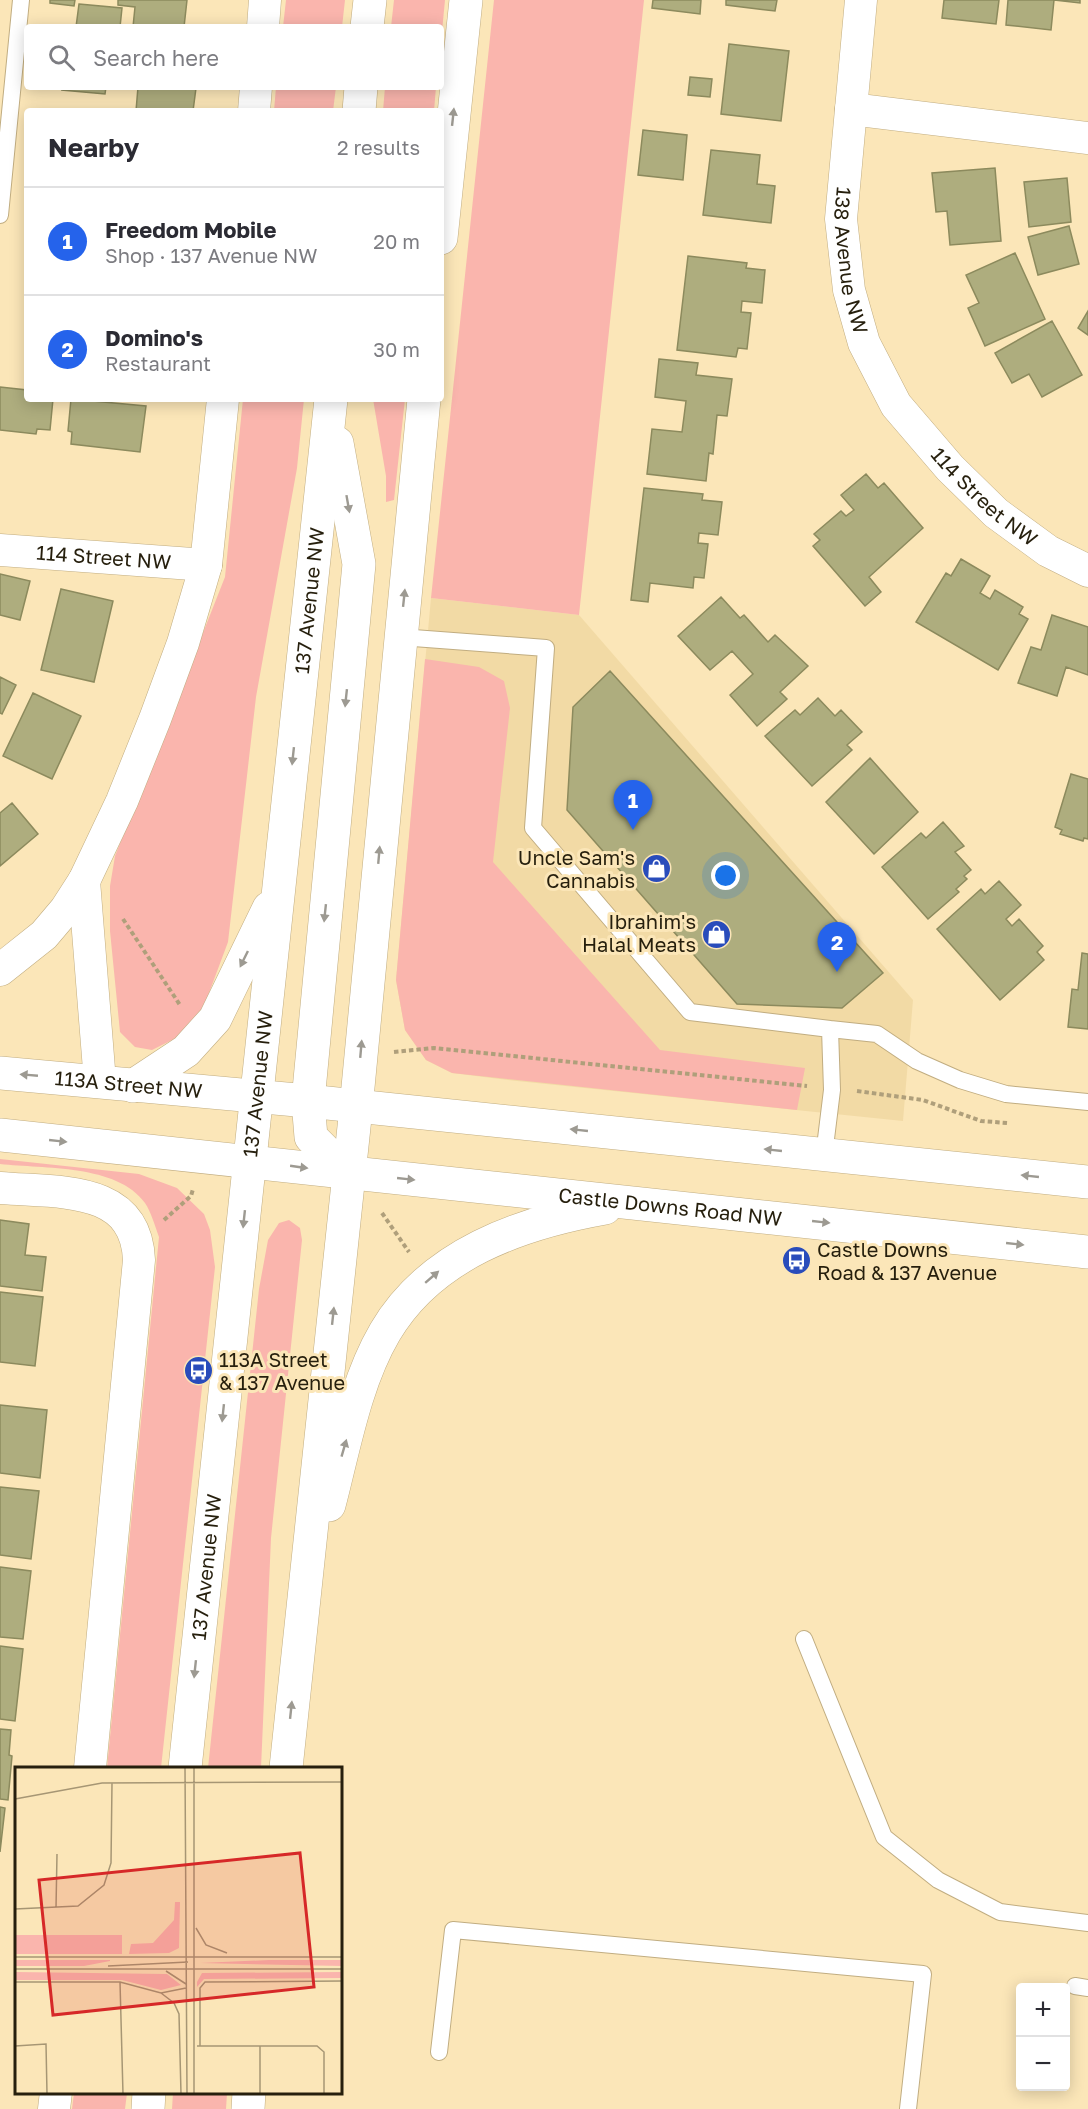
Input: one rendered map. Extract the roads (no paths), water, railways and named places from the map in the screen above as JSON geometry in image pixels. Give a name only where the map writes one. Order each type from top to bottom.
[{"type":"main road","points":[[367,24],[370,0]]},
{"type":"main road","points":[[444,209],[466,0]]},
{"type":"main road","points":[[359,108],[361,90]]},
{"type":"main road","points":[[330,402],[359,564],[308,1101],[311,1137],[348,1174]]},
{"type":"main road","name":"137 Avenue NW","points":[[185,1767],[330,402]]},
{"type":"main road","points":[[286,1767],[306,1562],[356,1108],[424,402]]},
{"type":"main road","points":[[133,1086],[186,1051],[215,1019],[279,887]]},
{"type":"main road","name":"113A Street NW","points":[[0,1072],[257,1097]]},
{"type":"main road","points":[[257,1097],[1088,1182]]},
{"type":"main road","points":[[0,1135],[250,1161]]},
{"type":"main road","name":"Castle Downs Road NW","points":[[250,1161],[348,1174],[638,1202],[1088,1252]]},
{"type":"main road","points":[[306,1562],[323,1529],[365,1377],[385,1331],[429,1278],[458,1257],[519,1229],[578,1212],[638,1202]]},
{"type":"main road","points":[[148,2109],[150,2094]]},
{"type":"main road","points":[[248,2109],[249,2094]]},
{"type":"street","points":[[263,24],[266,0]]},
{"type":"street","name":"138 Avenue NW","points":[[861,0],[841,219],[849,290],[864,343],[896,405]]},
{"type":"street","points":[[254,108],[256,90]]},
{"type":"street","points":[[851,109],[1088,138]]},
{"type":"street","points":[[0,970],[44,935],[66,909],[84,881],[122,801],[155,719],[183,643],[206,565],[223,402]]},
{"type":"street","name":"114 Street NW","points":[[896,405],[950,468],[996,513],[1048,551],[1088,571]]},
{"type":"street","name":"114 Street NW","points":[[0,550],[206,565]]},
{"type":"street","points":[[84,881],[100,1082]]},
{"type":"street","points":[[0,1188],[94,1197],[112,1206],[127,1219],[138,1240],[139,1260],[90,1767]]},
{"type":"street","points":[[54,2109],[56,2094]]},
{"type":"lane","points":[[0,215],[21,0]]},
{"type":"lane","points":[[400,637],[546,648],[533,828],[690,1011],[877,1034],[917,1061],[960,1080],[1006,1094],[1088,1102]]},
{"type":"lane","points":[[824,1155],[832,1090],[831,1029]]},
{"type":"lane","points":[[804,1640],[884,1837],[938,1881],[1000,1912],[1088,1923]]},
{"type":"lane","points":[[439,2052],[453,1930],[923,1974],[908,2109]]},
{"type":"place","name":"Freedom Mobile","points":[[633,830]]},
{"type":"place","name":"Uncle Sam's Cannabis","points":[[656,869]]},
{"type":"place","name":"Ibrahim's Halal Meats","points":[[717,934]]},
{"type":"place","name":"Domino's","points":[[837,972]]},
{"type":"place","name":"Castle Downs Road & 137 Avenue","points":[[796,1261]]},
{"type":"place","name":"113A Street & 137 Avenue","points":[[198,1371]]}]
